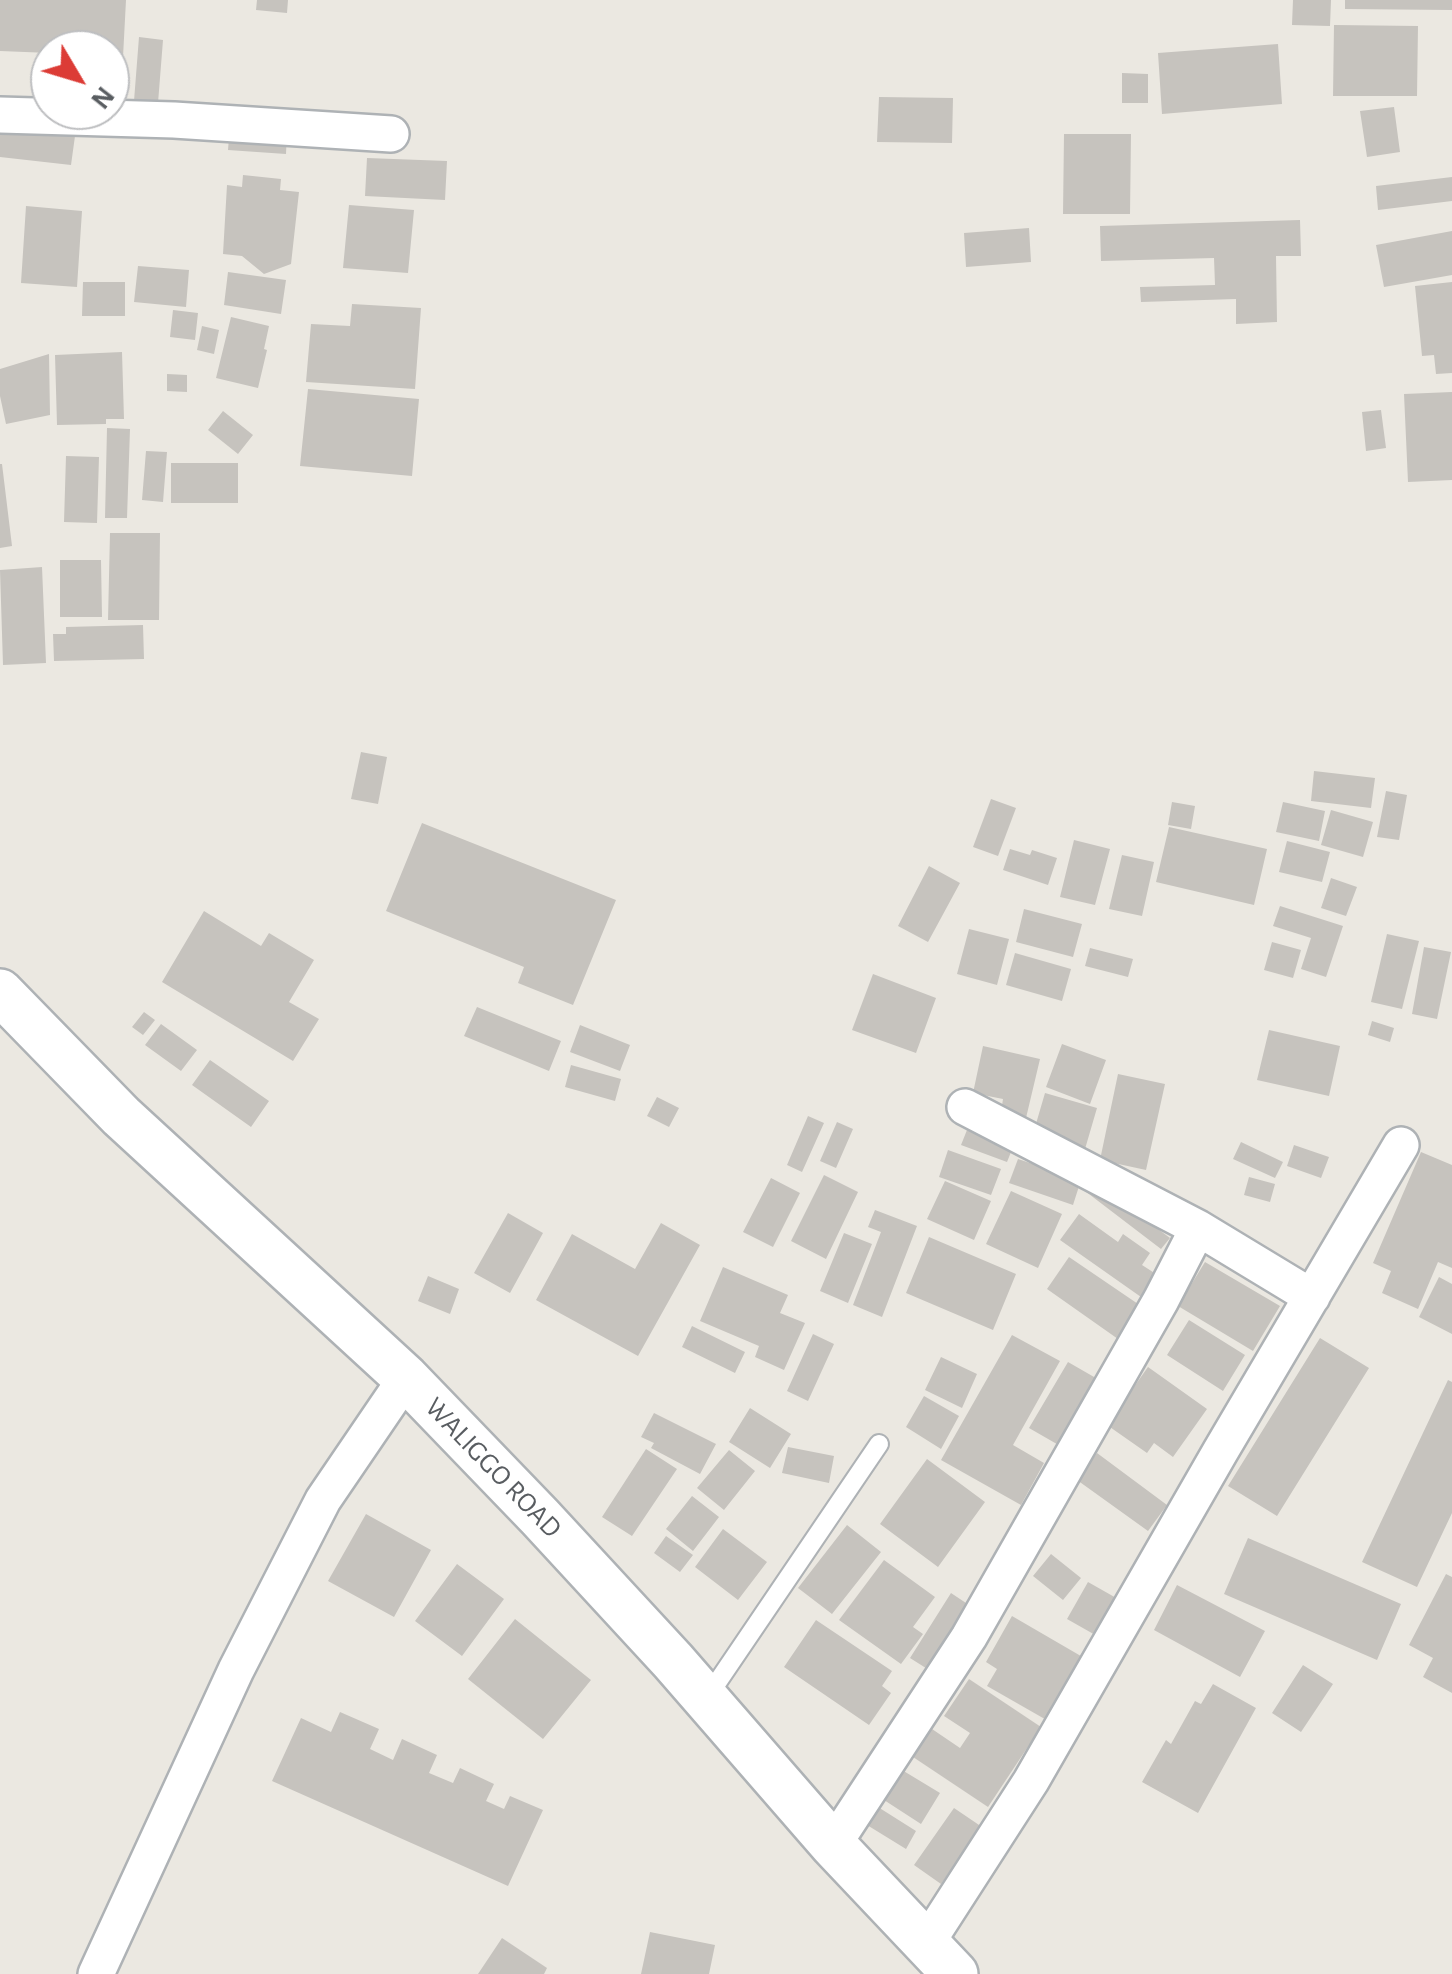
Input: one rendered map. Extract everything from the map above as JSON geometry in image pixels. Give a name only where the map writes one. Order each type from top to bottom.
[{"type":"street","points":[[0,114],[391,134]]},
{"type":"street","name":"WALIGGO ROAD","points":[[0,992],[121,1116],[406,1378],[540,1517],[706,1698],[833,1845],[941,1959]]},
{"type":"street","points":[[964,1106],[1198,1228],[1312,1297]]},
{"type":"street","points":[[941,1959],[1031,1782],[1401,1144]]},
{"type":"street","points":[[833,1845],[987,1607],[1198,1228]]},
{"type":"street","points":[[96,1974],[236,1670],[323,1500],[406,1378]]},
{"type":"lane","points":[[706,1698],[879,1444]]},
{"type":"building","points":[[0,0],[126,0],[124,30],[30,30],[30,52],[0,51]]},
{"type":"building","points":[[257,0],[288,0],[287,13],[256,10]]},
{"type":"building","points":[[1293,0],[1331,0],[1330,26],[1292,25]]},
{"type":"building","points":[[1345,0],[1452,0],[1452,10],[1345,9]]},
{"type":"building","points":[[1334,25],[1418,26],[1417,96],[1333,96]]},
{"type":"building","points":[[139,37],[163,40],[158,103],[134,101]]},
{"type":"building","points":[[1278,44],[1282,104],[1162,114],[1158,53]]},
{"type":"building","points":[[1122,73],[1148,74],[1148,103],[1122,103]]},
{"type":"building","points":[[879,97],[953,98],[952,143],[877,142]]},
{"type":"building","points":[[1394,107],[1400,152],[1367,157],[1360,111]]},
{"type":"building","points":[[230,126],[287,130],[286,154],[228,150]]},
{"type":"building","points":[[0,127],[75,136],[71,165],[0,157]]},
{"type":"building","points":[[1064,134],[1131,134],[1130,214],[1063,214]]},
{"type":"building","points":[[367,158],[447,161],[445,200],[365,196]]},
{"type":"building","points":[[243,175],[281,179],[280,190],[299,192],[291,264],[264,274],[242,256],[223,254],[227,185],[242,187]]},
{"type":"building","points":[[1452,177],[1452,201],[1378,210],[1376,186]]},
{"type":"building","points":[[349,205],[414,210],[408,273],[343,268]]},
{"type":"building","points":[[26,206],[82,211],[77,287],[21,283]]},
{"type":"building","points":[[1300,220],[1301,256],[1276,256],[1277,322],[1236,324],[1236,299],[1141,302],[1140,287],[1215,285],[1214,258],[1101,261],[1100,226]]},
{"type":"building","points":[[1029,228],[1031,262],[966,267],[964,233]]},
{"type":"building","points":[[1452,231],[1452,275],[1384,287],[1376,245]]},
{"type":"building","points":[[138,266],[189,270],[186,307],[134,302]]},
{"type":"building","points":[[228,272],[286,280],[281,314],[224,305]]},
{"type":"building","points":[[83,282],[125,282],[125,316],[82,316]]},
{"type":"building","points":[[1452,282],[1452,373],[1436,374],[1434,355],[1422,356],[1415,286]]},
{"type":"building","points":[[352,304],[421,308],[415,389],[306,382],[311,324],[350,326]]},
{"type":"building","points":[[173,310],[198,313],[195,340],[170,337]]},
{"type":"building","points":[[231,317],[269,326],[258,388],[216,378]]},
{"type":"building","points":[[202,326],[219,330],[214,354],[197,350]]},
{"type":"building","points":[[122,352],[124,419],[106,419],[106,424],[57,425],[55,355]]},
{"type":"building","points":[[49,354],[50,415],[6,424],[0,369]]},
{"type":"building","points":[[167,374],[187,375],[187,392],[167,391]]},
{"type":"building","points":[[308,389],[419,399],[412,476],[300,466]]},
{"type":"building","points":[[1452,392],[1452,480],[1408,482],[1404,394]]},
{"type":"building","points":[[1381,410],[1386,448],[1366,451],[1362,412]]},
{"type":"building","points":[[223,411],[253,435],[238,454],[208,430]]},
{"type":"building","points":[[107,428],[130,429],[127,518],[105,518]]},
{"type":"building","points":[[146,451],[167,452],[163,502],[142,500]]},
{"type":"building","points":[[66,456],[99,457],[97,523],[64,522]]},
{"type":"building","points":[[171,463],[238,463],[238,503],[171,503]]},
{"type":"building","points":[[0,464],[12,546],[0,548]]},
{"type":"building","points":[[110,533],[160,533],[159,620],[108,620]]},
{"type":"building","points":[[60,560],[101,560],[102,617],[60,617]]},
{"type":"building","points":[[42,567],[46,663],[3,665],[0,570]]},
{"type":"building","points":[[143,625],[144,659],[54,661],[53,634],[66,634],[66,627]]},
{"type":"building","points":[[361,752],[387,757],[378,804],[351,799]]},
{"type":"building","points":[[1314,771],[1375,778],[1371,808],[1311,801]]},
{"type":"building","points":[[1386,791],[1407,795],[1399,840],[1377,837]]},
{"type":"building","points":[[991,799],[1016,808],[998,856],[973,847]]},
{"type":"building","points":[[1172,802],[1195,806],[1191,829],[1168,825]]},
{"type":"building","points":[[1283,802],[1325,811],[1319,841],[1276,832]]},
{"type":"building","points":[[1331,810],[1373,822],[1363,857],[1321,845]]},
{"type":"building","points":[[422,823],[616,900],[573,1005],[518,983],[524,967],[386,911]]},
{"type":"building","points":[[1169,827],[1267,849],[1254,905],[1156,882]]},
{"type":"building","points":[[1074,840],[1110,849],[1095,905],[1060,897]]},
{"type":"building","points":[[1287,841],[1330,852],[1322,882],[1279,872]]},
{"type":"building","points":[[1010,849],[1030,855],[1032,850],[1057,858],[1048,885],[1003,870]]},
{"type":"building","points":[[1122,855],[1154,862],[1142,916],[1109,909]]},
{"type":"building","points":[[929,866],[960,883],[928,942],[898,926]]},
{"type":"building","points":[[1331,878],[1357,887],[1346,916],[1321,908]]},
{"type":"building","points":[[1280,906],[1343,926],[1326,977],[1301,969],[1311,938],[1273,926]]},
{"type":"building","points":[[1024,909],[1082,924],[1073,957],[1016,942]]},
{"type":"building","points":[[204,911],[261,946],[269,933],[314,960],[289,1002],[319,1019],[293,1061],[162,982]]},
{"type":"building","points":[[969,929],[1009,939],[997,985],[957,974]]},
{"type":"building","points":[[1387,934],[1419,941],[1402,1009],[1371,1002]]},
{"type":"building","points":[[1272,942],[1301,950],[1293,978],[1264,970]]},
{"type":"building","points":[[1424,947],[1451,952],[1437,1019],[1412,1014]]},
{"type":"building","points":[[1090,948],[1133,959],[1128,977],[1085,966]]},
{"type":"building","points":[[1015,953],[1071,969],[1062,1001],[1006,985]]},
{"type":"building","points":[[873,974],[936,998],[916,1053],[852,1030]]},
{"type":"building","points":[[477,1007],[561,1041],[549,1071],[464,1036]]},
{"type":"building","points":[[144,1012],[155,1020],[143,1035],[132,1027]]},
{"type":"building","points":[[1372,1021],[1394,1028],[1390,1042],[1368,1035]]},
{"type":"building","points":[[161,1024],[197,1050],[181,1071],[145,1045]]},
{"type":"building","points":[[580,1025],[630,1045],[620,1071],[570,1052]]},
{"type":"building","points":[[1269,1030],[1340,1046],[1329,1096],[1257,1080]]},
{"type":"building","points":[[1062,1044],[1106,1060],[1090,1104],[1046,1087]]},
{"type":"building","points":[[983,1046],[1040,1059],[1026,1118],[1001,1112],[1003,1099],[973,1093]]},
{"type":"building","points":[[210,1060],[269,1101],[251,1127],[192,1085]]},
{"type":"building","points":[[571,1065],[621,1079],[615,1101],[565,1087]]},
{"type":"building","points":[[1118,1074],[1165,1084],[1146,1170],[1100,1160]]},
{"type":"building","points":[[1045,1093],[1097,1108],[1085,1149],[1033,1134]]},
{"type":"building","points":[[657,1097],[679,1108],[669,1127],[647,1116]]},
{"type":"building","points":[[808,1116],[824,1123],[802,1172],[787,1165]]},
{"type":"building","points":[[837,1122],[853,1129],[836,1168],[820,1161]]},
{"type":"building","points":[[967,1130],[1013,1147],[1007,1162],[961,1145]]},
{"type":"building","points":[[1241,1142],[1283,1162],[1275,1178],[1233,1159]]},
{"type":"building","points":[[1294,1145],[1329,1157],[1321,1178],[1287,1166]]},
{"type":"building","points":[[948,1150],[1001,1169],[991,1195],[939,1177]]},
{"type":"building","points":[[1421,1152],[1452,1165],[1452,1268],[1438,1262],[1418,1309],[1382,1293],[1391,1271],[1373,1263]]},
{"type":"building","points":[[1018,1159],[1081,1180],[1073,1205],[1009,1183]]},
{"type":"building","points":[[824,1175],[858,1192],[826,1259],[791,1241]]},
{"type":"building","points":[[1249,1177],[1275,1184],[1270,1202],[1244,1195]]},
{"type":"building","points":[[771,1178],[800,1193],[773,1247],[743,1232]]},
{"type":"building","points":[[945,1181],[991,1201],[974,1240],[927,1219]]},
{"type":"building","points":[[1094,1181],[1170,1238],[1161,1249],[1085,1191]]},
{"type":"building","points":[[1011,1191],[1062,1214],[1038,1268],[986,1244]]},
{"type":"building","points":[[875,1210],[917,1226],[882,1317],[853,1305],[881,1232],[868,1227]]},
{"type":"building","points":[[508,1213],[543,1233],[510,1293],[474,1273]]},
{"type":"building","points":[[1079,1214],[1118,1242],[1123,1234],[1150,1253],[1142,1265],[1156,1274],[1141,1297],[1060,1240]]},
{"type":"building","points":[[661,1223],[700,1245],[638,1356],[536,1300],[572,1234],[635,1269]]},
{"type":"building","points":[[844,1233],[872,1244],[848,1303],[820,1291]]},
{"type":"building","points":[[929,1237],[1016,1274],[993,1330],[906,1293]]},
{"type":"building","points":[[1069,1257],[1141,1306],[1118,1339],[1047,1289]]},
{"type":"building","points":[[1205,1262],[1280,1306],[1253,1351],[1178,1306]]},
{"type":"building","points":[[723,1267],[788,1295],[780,1313],[805,1323],[784,1370],[755,1357],[759,1346],[700,1321]]},
{"type":"building","points":[[428,1276],[459,1289],[450,1314],[418,1301]]},
{"type":"building","points":[[1439,1277],[1452,1284],[1452,1334],[1419,1317]]},
{"type":"building","points":[[1189,1320],[1245,1355],[1223,1391],[1167,1355]]},
{"type":"building","points":[[692,1326],[745,1352],[735,1373],[682,1347]]},
{"type":"building","points":[[813,1334],[834,1344],[808,1401],[787,1391]]},
{"type":"building","points":[[1012,1335],[1060,1361],[1013,1445],[1044,1463],[1021,1505],[941,1460]]},
{"type":"building","points":[[1320,1338],[1369,1368],[1277,1516],[1228,1486]]},
{"type":"building","points":[[941,1357],[977,1374],[962,1408],[925,1390]]},
{"type":"building","points":[[1068,1362],[1101,1381],[1062,1447],[1029,1428]]},
{"type":"building","points":[[1148,1367],[1207,1409],[1173,1457],[1154,1443],[1147,1453],[1107,1425]]},
{"type":"building","points":[[1448,1380],[1452,1382],[1452,1513],[1417,1587],[1362,1562]]},
{"type":"building","points":[[924,1396],[959,1416],[941,1449],[906,1427]]},
{"type":"building","points":[[750,1408],[791,1434],[770,1468],[729,1442]]},
{"type":"building","points":[[654,1413],[716,1444],[700,1474],[651,1448],[654,1443],[641,1437]]},
{"type":"building","points":[[788,1447],[834,1456],[829,1483],[782,1473]]},
{"type":"building","points":[[646,1449],[677,1469],[632,1536],[602,1517]]},
{"type":"building","points":[[729,1450],[755,1471],[724,1510],[697,1488]]},
{"type":"building","points":[[1097,1453],[1167,1505],[1148,1531],[1077,1480]]},
{"type":"building","points":[[927,1459],[985,1502],[938,1567],[880,1524]]},
{"type":"building","points":[[692,1496],[719,1517],[693,1551],[666,1529]]},
{"type":"building","points":[[366,1514],[431,1550],[394,1617],[328,1581]]},
{"type":"building","points":[[847,1525],[881,1552],[832,1614],[798,1588]]},
{"type":"building","points":[[723,1529],[767,1562],[738,1600],[695,1567]]},
{"type":"building","points":[[666,1536],[693,1555],[680,1572],[654,1553]]},
{"type":"building","points":[[1248,1538],[1401,1604],[1377,1660],[1224,1594]]},
{"type":"building","points":[[1051,1554],[1081,1578],[1063,1600],[1033,1576]]},
{"type":"building","points":[[884,1560],[935,1597],[913,1627],[923,1634],[901,1664],[839,1620]]},
{"type":"building","points":[[457,1564],[504,1599],[462,1656],[415,1621]]},
{"type":"building","points":[[1446,1574],[1452,1577],[1452,1693],[1423,1677],[1433,1658],[1409,1645]]},
{"type":"building","points":[[1088,1582],[1118,1599],[1097,1636],[1067,1619]]},
{"type":"building","points":[[1177,1585],[1265,1631],[1240,1677],[1154,1630]]},
{"type":"building","points":[[951,1593],[969,1605],[929,1670],[910,1658]]},
{"type":"building","points":[[1012,1616],[1086,1659],[1050,1722],[987,1686],[997,1669],[986,1662]]},
{"type":"building","points":[[515,1619],[591,1680],[543,1739],[468,1679]]},
{"type":"building","points":[[816,1620],[892,1671],[882,1686],[891,1693],[869,1725],[784,1667]]},
{"type":"building","points":[[1303,1665],[1333,1684],[1301,1732],[1272,1713]]},
{"type":"building","points":[[969,1679],[1041,1727],[988,1807],[913,1757],[932,1729],[960,1748],[970,1733],[944,1716]]},
{"type":"building","points":[[1213,1684],[1256,1708],[1198,1813],[1142,1782],[1166,1740],[1171,1744],[1195,1701],[1201,1704]]},
{"type":"building","points":[[340,1712],[379,1729],[370,1749],[393,1760],[402,1739],[437,1755],[429,1773],[453,1783],[460,1768],[494,1784],[486,1801],[504,1809],[510,1796],[543,1810],[508,1886],[272,1781],[301,1718],[331,1732]]},
{"type":"building","points":[[902,1770],[940,1793],[921,1824],[884,1800]]},
{"type":"building","points":[[878,1807],[916,1831],[906,1849],[867,1825]]},
{"type":"building","points":[[954,1808],[982,1827],[941,1884],[914,1865]]},
{"type":"building","points":[[650,1932],[715,1945],[709,1974],[641,1974]]},
{"type":"building","points":[[502,1938],[547,1968],[544,1974],[478,1974]]}]
